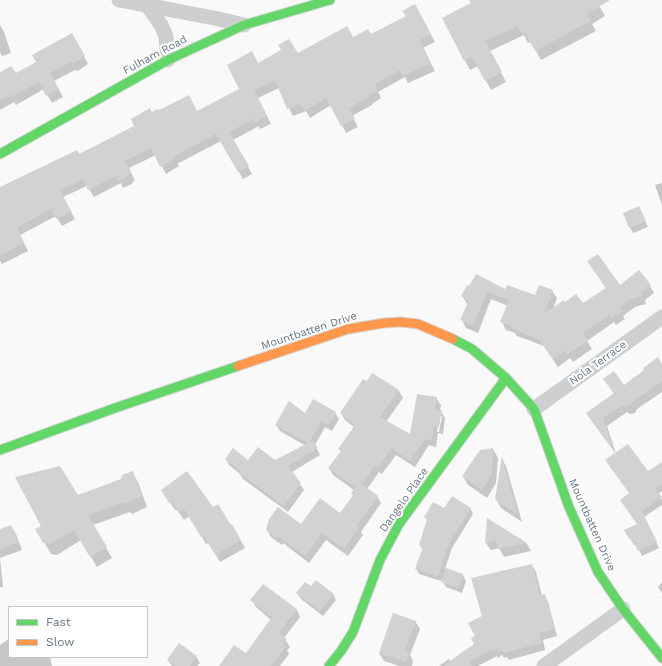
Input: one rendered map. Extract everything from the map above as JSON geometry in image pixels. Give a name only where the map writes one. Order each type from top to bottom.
[{"type":"main road","name":"Fulham Road","points":[[0,154],[168,60],[244,25],[330,0]]},
{"type":"main road","name":"Mountbatten Drive","points":[[0,450],[115,408],[348,329],[366,325],[401,322],[418,324],[446,335],[472,349],[506,378],[534,409],[569,507],[598,572],[638,629],[662,658]]},
{"type":"main road","name":"Dangelo Place","points":[[329,666],[353,632],[380,560],[399,524],[506,378]]},
{"type":"main road","points":[[638,629],[656,635]]},
{"type":"street","points":[[119,0],[219,18],[244,25]]},
{"type":"street","points":[[147,5],[161,25],[166,36],[168,60]]},
{"type":"street","name":"Nola Terrace","points":[[534,409],[662,317]]},
{"type":"street","points":[[544,666],[624,609]]},
{"type":"building","points":[[469,0],[610,0],[587,14],[591,21],[535,51],[525,33],[522,34],[518,26],[485,41],[502,72],[485,81],[472,57],[464,61],[442,18],[471,3]]},
{"type":"building","points":[[415,4],[431,34],[420,40],[431,63],[403,76],[400,70],[375,84],[378,90],[368,96],[369,97],[349,108],[355,119],[341,126],[326,98],[305,111],[300,104],[287,109],[275,80],[254,90],[267,116],[255,122],[254,119],[229,132],[249,166],[238,172],[216,134],[174,156],[175,158],[160,167],[151,148],[125,161],[131,173],[128,175],[129,176],[118,181],[116,176],[88,190],[83,179],[60,190],[71,211],[56,219],[51,209],[17,227],[24,243],[0,255],[0,187],[77,150],[79,154],[134,126],[131,119],[150,108],[152,112],[158,109],[159,110],[189,95],[197,111],[239,89],[227,65],[252,51],[258,63],[281,50],[278,45],[289,39],[298,53],[347,26],[353,37],[368,29],[371,34],[406,16],[402,11]]},
{"type":"building","points":[[72,33],[85,56],[74,63],[70,62],[50,73],[59,89],[46,96],[39,82],[11,97],[9,95],[0,100],[0,72],[11,66],[16,73],[36,62],[32,55]]},
{"type":"building","points":[[639,206],[646,221],[629,228],[623,213]]},
{"type":"building","points":[[598,254],[620,285],[639,270],[651,285],[641,292],[642,296],[630,299],[619,308],[622,311],[611,318],[609,315],[583,333],[588,341],[567,355],[565,351],[553,359],[538,339],[511,328],[512,326],[500,322],[509,300],[487,292],[473,325],[460,320],[469,300],[461,296],[467,285],[469,286],[476,274],[505,289],[507,285],[535,295],[539,285],[553,290],[544,314],[564,300],[565,302],[576,294],[583,303],[606,288],[587,261]]},
{"type":"building","points":[[658,357],[662,364],[662,381],[633,402],[630,406],[625,407],[622,405],[603,418],[612,445],[610,446],[586,413],[614,393],[603,379],[614,371],[624,385]]},
{"type":"building","points":[[372,373],[399,390],[380,417],[410,434],[417,394],[437,397],[435,409],[442,410],[439,427],[434,426],[432,440],[425,439],[410,461],[392,448],[378,467],[375,465],[362,484],[378,496],[357,525],[359,527],[344,549],[322,533],[305,556],[279,537],[277,538],[266,530],[269,519],[278,507],[301,524],[320,498],[340,513],[353,495],[351,493],[355,487],[328,468],[341,451],[338,449],[355,425],[340,413],[363,379],[367,381]]},
{"type":"building","points":[[313,399],[336,412],[328,425],[322,421],[309,443],[313,441],[318,448],[288,466],[301,483],[284,506],[239,473],[240,471],[225,459],[233,448],[248,460],[258,447],[275,460],[308,443],[275,425],[289,401],[305,413]]},
{"type":"building","points":[[628,444],[648,471],[662,462],[662,484],[655,488],[662,497],[642,511],[657,542],[638,551],[632,539],[630,540],[624,530],[637,524],[620,500],[629,493],[605,460]]},
{"type":"building","points":[[493,448],[492,474],[482,490],[462,476],[480,450]]},
{"type":"building","points":[[502,456],[518,515],[495,499]]},
{"type":"building","points":[[60,466],[78,495],[121,479],[122,475],[133,471],[142,496],[125,504],[123,502],[88,515],[107,547],[90,557],[74,530],[51,544],[43,543],[35,529],[41,526],[15,477]]},
{"type":"building","points":[[187,471],[213,507],[218,504],[241,540],[215,555],[204,536],[201,537],[184,509],[179,513],[172,502],[169,503],[161,490]]},
{"type":"building","points":[[452,496],[471,508],[449,543],[438,576],[415,569],[423,547],[419,545],[427,519],[424,517],[433,502],[444,508]]},
{"type":"building","points":[[487,518],[527,543],[498,549],[496,540],[485,543]]},
{"type":"building","points":[[11,525],[18,542],[0,549],[0,529]]},
{"type":"building","points":[[532,564],[540,595],[545,594],[554,629],[539,633],[542,643],[504,653],[502,650],[499,652],[498,648],[493,651],[492,649],[469,662],[472,666],[443,666],[474,644],[471,638],[475,636],[468,623],[482,616],[471,578]]},
{"type":"building","points":[[446,568],[463,574],[459,588],[441,582]]},
{"type":"building","points":[[316,580],[334,594],[320,611],[296,593],[305,582],[311,586]]},
{"type":"building","points":[[263,584],[297,609],[279,633],[287,639],[283,644],[286,646],[271,666],[219,666],[234,645],[246,653],[272,617],[250,600]]},
{"type":"building","points":[[393,613],[416,621],[405,650],[409,652],[406,662],[379,653]]},
{"type":"building","points":[[179,643],[197,656],[190,666],[176,666],[167,660]]},
{"type":"traffic: fast","points":[[0,154],[168,60],[244,25],[330,0]]},
{"type":"traffic: fast","points":[[453,339],[472,349],[506,378],[534,409],[569,507],[598,572],[623,609],[662,658]]},
{"type":"traffic: fast","points":[[0,450],[115,408],[238,366]]},
{"type":"traffic: fast","points":[[329,666],[353,632],[380,560],[399,524],[506,378]]},
{"type":"traffic: slow","points":[[238,366],[348,329],[384,323],[401,322],[418,324],[453,339]]}]
